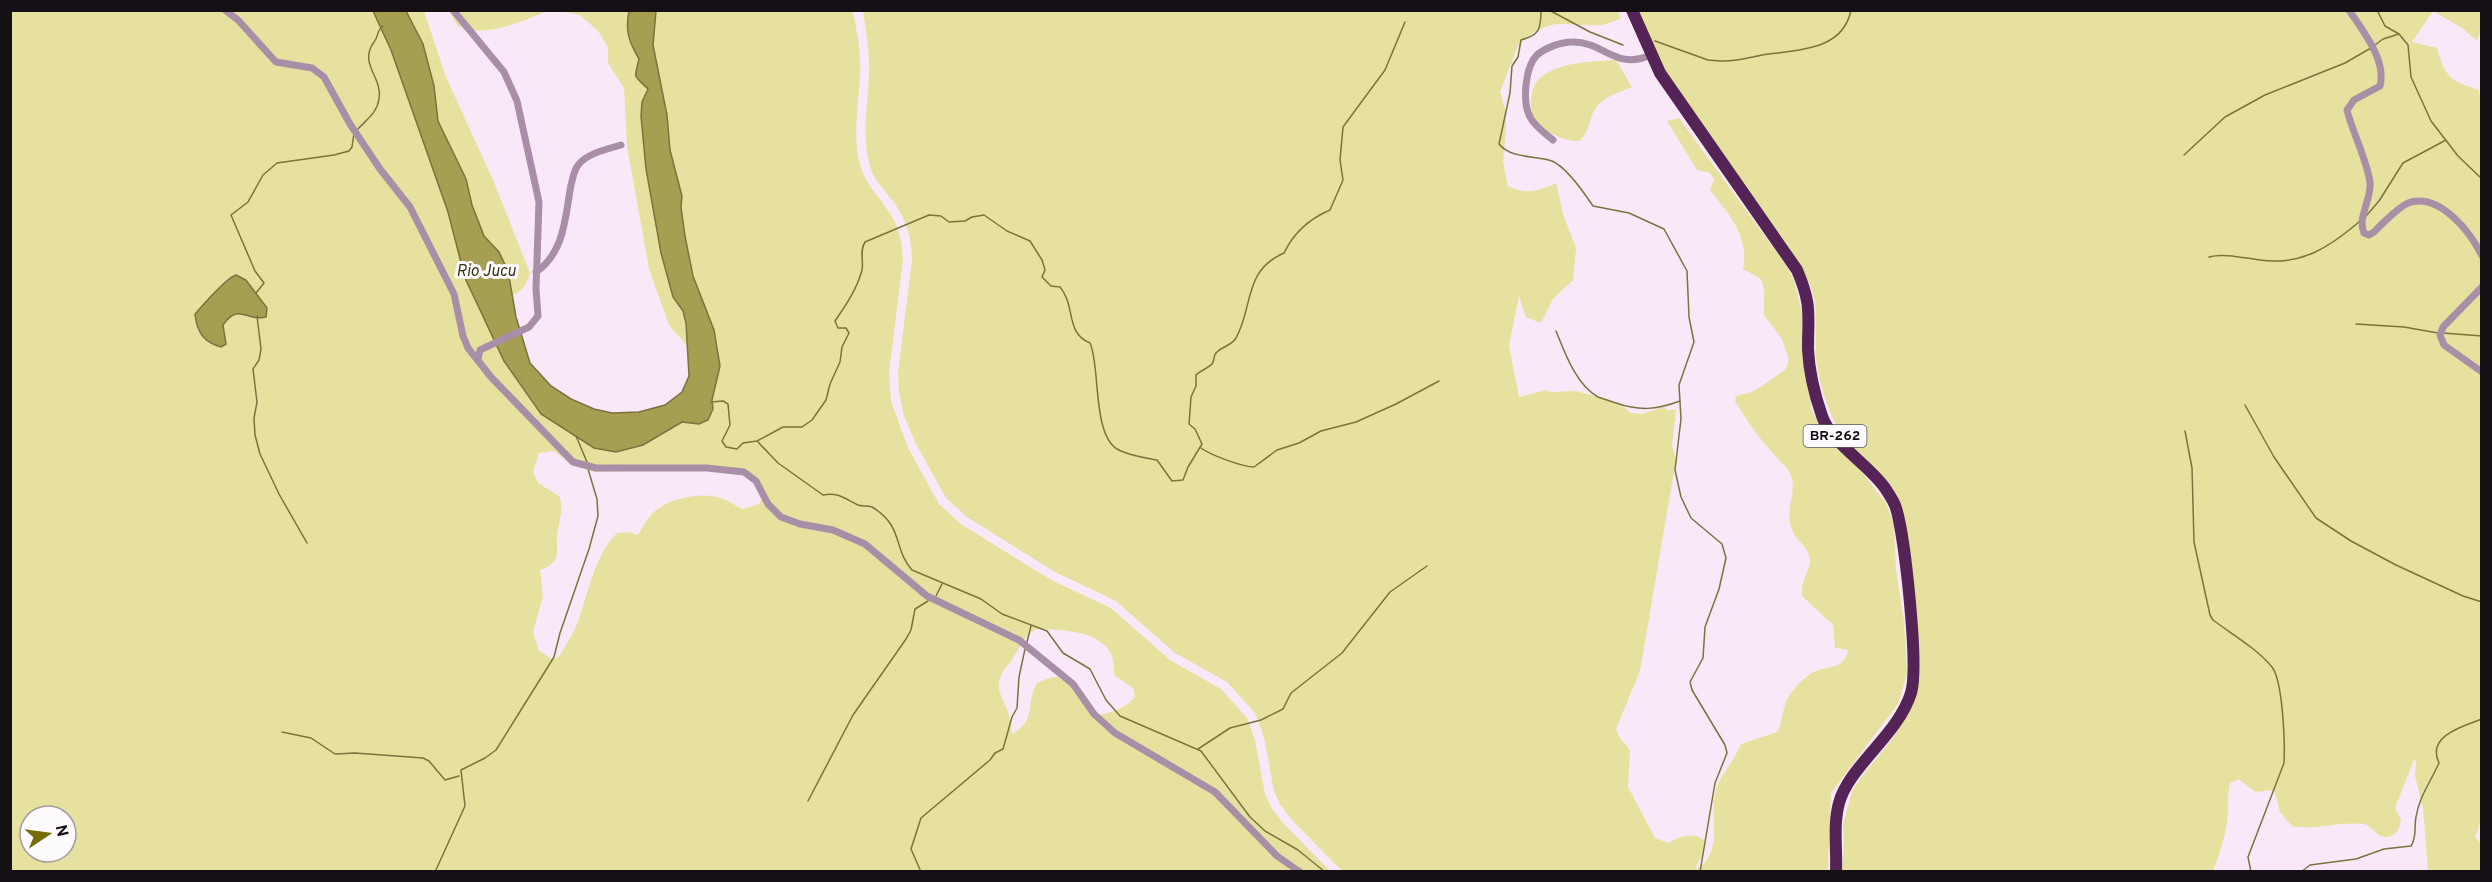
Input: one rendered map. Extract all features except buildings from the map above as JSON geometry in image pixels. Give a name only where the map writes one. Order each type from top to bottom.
[{"type":"highway","name":"BR-262","points":[[1632,10],[1651,55],[1666,82],[1797,270],[1807,292],[1810,310],[1808,351],[1811,373],[1823,419],[1830,430],[1885,489],[1895,506],[1901,530],[1914,674],[1911,693],[1892,729],[1845,788],[1839,803],[1837,818],[1836,872]]},
{"type":"street","points":[[225,10],[238,20],[276,62],[281,65],[312,68],[324,77],[350,124],[380,169],[410,207],[454,294],[465,342],[491,377],[573,462],[596,468],[739,470],[756,481],[768,504],[781,517],[800,524],[833,530],[865,544],[927,596],[942,605],[983,621],[1032,650],[1072,684],[1100,721],[1115,733],[1215,792],[1277,856],[1300,872]]},
{"type":"street","points":[[453,10],[504,72],[515,95],[539,202],[536,272],[538,316],[532,324],[522,330],[480,350],[478,359]]},
{"type":"street","points":[[2349,10],[2374,51],[2381,76],[2380,86],[2354,100],[2347,110],[2370,183],[2369,198],[2361,225],[2364,233],[2369,235],[2374,232],[2406,203],[2422,201],[2433,203],[2447,213],[2476,243],[2481,256]]},
{"type":"street","points":[[1553,140],[1533,122],[1526,103],[1526,87],[1535,57],[1543,51],[1571,42],[1585,43],[1626,60],[1641,60],[1651,55]]},
{"type":"street","points":[[536,272],[552,257],[560,242],[578,164],[590,156],[621,145]]},
{"type":"street","points":[[2481,287],[2443,327],[2440,335],[2444,345],[2481,372]]},
{"type":"shaded area","points":[[10,11],[373,11],[391,50],[448,212],[465,278],[541,414],[594,448],[616,452],[643,445],[682,421],[695,424],[713,409],[712,400],[720,366],[718,346],[693,276],[685,236],[681,207],[682,196],[670,150],[667,115],[653,45],[656,11],[853,11],[860,58],[856,130],[860,165],[869,184],[895,223],[903,253],[889,373],[891,401],[908,448],[939,504],[961,524],[1051,580],[1111,608],[1170,660],[1221,689],[1247,718],[1255,740],[1265,794],[1272,809],[1330,871],[11,871]],"holes":[[[236,275],[246,280],[267,308],[266,317],[238,314],[229,318],[223,325],[226,344],[198,332],[195,314],[215,292]],[[554,451],[568,462],[594,472],[744,471],[759,485],[763,497],[759,504],[743,509],[717,497],[700,495],[682,498],[657,509],[647,519],[638,535],[630,532],[617,533],[602,553],[573,632],[559,657],[552,659],[539,651],[533,632],[543,596],[540,570],[548,567],[556,559],[561,505],[559,496],[538,483],[533,472],[539,453]],[[1037,629],[1077,632],[1096,639],[1111,653],[1115,676],[1133,688],[1135,697],[1123,707],[1100,715],[1063,678],[1046,679],[1037,683],[1025,724],[1012,734],[1009,715],[999,688],[1000,678],[1028,635]]]},
{"type":"shaded area","points":[[406,11],[424,11],[446,77],[493,180],[530,273],[524,287],[512,295],[508,271],[499,252],[484,236],[472,205],[466,179],[438,121],[435,108],[436,97],[423,44]]},
{"type":"shaded area","points":[[449,11],[548,11],[515,24],[480,31],[458,26]]},
{"type":"shaded area","points":[[560,11],[629,11],[627,25],[629,36],[639,59],[636,77],[648,89],[642,102],[641,116],[646,169],[661,253],[673,297],[685,317],[689,348],[669,325],[649,269],[627,146],[624,88],[608,63],[608,47],[598,31],[580,15]]},
{"type":"shaded area","points":[[863,11],[1618,11],[1621,18],[1612,22],[1591,26],[1555,24],[1520,41],[1500,92],[1505,108],[1503,162],[1508,186],[1532,191],[1556,183],[1563,214],[1576,248],[1573,280],[1553,299],[1541,323],[1526,317],[1519,296],[1509,345],[1519,397],[1546,390],[1551,392],[1575,391],[1623,406],[1631,413],[1642,414],[1664,407],[1667,410],[1676,410],[1672,445],[1676,460],[1640,671],[1616,729],[1630,750],[1628,787],[1655,838],[1668,843],[1690,835],[1704,840],[1703,853],[1695,870],[1711,853],[1715,795],[1718,784],[1741,744],[1777,732],[1789,696],[1796,687],[1812,673],[1839,664],[1846,657],[1848,650],[1835,648],[1833,625],[1802,596],[1802,586],[1810,560],[1790,522],[1793,491],[1791,474],[1756,432],[1735,401],[1736,396],[1752,392],[1785,370],[1789,360],[1782,339],[1764,315],[1764,289],[1761,279],[1743,269],[1743,246],[1736,226],[1710,190],[1714,179],[1710,173],[1697,170],[1667,121],[1679,118],[1786,265],[1794,280],[1802,313],[1804,356],[1812,412],[1831,442],[1856,465],[1886,503],[1894,524],[1896,570],[1904,621],[1907,674],[1898,704],[1831,793],[1828,871],[1342,871],[1290,818],[1280,804],[1274,791],[1264,737],[1255,713],[1227,682],[1175,653],[1116,601],[1055,572],[967,517],[946,498],[916,444],[904,416],[899,391],[898,373],[912,253],[903,217],[874,176],[867,154],[865,132],[869,66]]},
{"type":"shaded area","points":[[1635,11],[2433,11],[2412,42],[2437,48],[2443,66],[2450,76],[2461,84],[2479,90],[2481,107],[2482,818],[2475,837],[2481,843],[2481,871],[2428,871],[2423,807],[2415,776],[2416,761],[2414,760],[2395,808],[2401,820],[2399,826],[2395,834],[2387,837],[2380,836],[2363,824],[2292,826],[2280,812],[2274,790],[2255,792],[2239,779],[2230,783],[2225,831],[2213,871],[1842,871],[1843,825],[1852,791],[1893,738],[1910,710],[1901,504],[1888,482],[1845,440],[1830,412],[1817,368],[1816,310],[1809,283],[1776,229],[1680,100],[1659,66]]},
{"type":"shaded area","points":[[2433,11],[2481,11],[2481,29],[2477,41],[2462,28]]},
{"type":"shaded area","points":[[1616,60],[1632,87],[1609,97],[1597,106],[1580,141],[1558,137],[1542,128],[1534,120],[1531,108],[1532,94],[1536,82],[1548,72],[1567,65]]},
{"type":"water","name":"Rio Jucu","points":[[373,11],[406,11],[423,44],[434,86],[438,121],[466,179],[472,205],[484,236],[499,252],[508,271],[516,317],[530,363],[551,386],[571,399],[594,409],[612,413],[639,412],[665,405],[682,392],[689,376],[686,323],[683,311],[673,297],[661,253],[646,169],[641,116],[642,102],[648,89],[636,76],[639,59],[630,42],[628,30],[629,11],[656,11],[653,45],[667,115],[670,150],[682,196],[681,207],[685,236],[693,276],[714,330],[720,366],[712,400],[713,409],[708,420],[699,424],[682,422],[643,445],[616,452],[594,448],[541,414],[504,361],[465,278],[448,212],[391,50]]},
{"type":"water","points":[[236,275],[246,280],[267,308],[266,317],[238,314],[229,318],[223,325],[226,344],[221,347],[205,339],[197,326],[195,314],[221,286]]},
{"type":"waterway","points":[[1541,10],[1538,31],[1521,40],[1518,57],[1512,66],[1510,93],[1499,144],[1510,152],[1545,159],[1557,164],[1575,181],[1593,206],[1629,213],[1664,229],[1687,271],[1689,317],[1694,342],[1679,385],[1681,419],[1675,470],[1681,497],[1691,518],[1722,544],[1726,558],[1719,589],[1705,627],[1703,658],[1690,682],[1692,690],[1725,745],[1727,753],[1715,783],[1700,872]]},
{"type":"waterway","points":[[1549,10],[1590,32],[1623,45]]},
{"type":"waterway","points":[[1655,41],[1708,60],[1736,60],[1802,50],[1828,41],[1838,34],[1846,24],[1851,10]]},
{"type":"waterway","points":[[2377,10],[2385,26],[2399,34],[2408,45],[2411,77],[2431,121],[2458,156],[2482,179]]},
{"type":"waterway","points":[[711,402],[723,401],[728,404],[730,425],[722,441],[726,447],[737,449],[743,443],[757,441],[783,427],[802,427],[812,420],[826,400],[840,362],[842,347],[849,333],[846,328],[838,328],[835,321],[851,297],[860,277],[862,249],[865,242],[929,215],[941,216],[949,222],[965,221],[984,215],[1007,231],[1030,241],[1042,260],[1045,270],[1042,277],[1051,286],[1060,287],[1065,294],[1077,333],[1090,343],[1101,418],[1105,433],[1112,444],[1125,453],[1157,460],[1172,481],[1183,480],[1202,444],[1195,429],[1189,424],[1191,397],[1196,386],[1196,375],[1212,364],[1216,353],[1236,338],[1242,326],[1251,290],[1262,269],[1271,260],[1284,253],[1292,239],[1303,227],[1330,210],[1343,180],[1340,160],[1343,127],[1385,70],[1405,22]]},
{"type":"waterway","points":[[358,129],[371,116],[378,104],[378,84],[369,57],[379,30],[383,26]]},
{"type":"waterway","points":[[2375,45],[2383,39],[2399,34]]},
{"type":"waterway","points":[[2184,155],[2225,117],[2265,95],[2345,63],[2371,48]]},
{"type":"waterway","points":[[256,293],[264,283],[255,271],[231,215],[248,202],[263,175],[277,163],[349,151],[352,147],[354,133]]},
{"type":"waterway","points":[[2366,216],[2379,201],[2403,163],[2446,140]]},
{"type":"waterway","points":[[2209,257],[2228,256],[2275,261],[2302,257],[2326,246],[2360,221]]},
{"type":"waterway","points":[[257,316],[261,349],[259,360],[253,369],[257,402],[254,418],[255,435],[260,454],[279,494],[307,543]]},
{"type":"waterway","points":[[2356,324],[2404,327],[2438,333]]},
{"type":"waterway","points":[[1556,331],[1577,377],[1590,392],[1598,397],[1624,406],[1640,408],[1655,408],[1680,401]]},
{"type":"waterway","points":[[2443,333],[2482,336]]},
{"type":"waterway","points":[[1201,448],[1227,460],[1254,467],[1277,450],[1299,443],[1321,431],[1356,422],[1439,381]]},
{"type":"waterway","points":[[2245,405],[2274,457],[2316,518],[2351,541],[2396,565],[2463,596],[2482,602]]},
{"type":"waterway","points":[[2185,431],[2192,468],[2194,542],[2210,615],[2213,620],[2266,660],[2276,674],[2279,685],[2284,728],[2284,763],[2248,857],[2251,872]]},
{"type":"waterway","points":[[576,436],[587,462]]},
{"type":"waterway","points":[[758,442],[778,463],[823,495],[838,495],[858,505],[872,507],[882,514],[894,530],[902,554],[912,570],[981,599],[1002,614],[1047,631],[1063,653],[1090,669],[1106,700],[1120,716],[1201,751],[1250,817],[1265,831],[1298,850],[1325,872]]},
{"type":"waterway","points":[[435,872],[465,806],[461,770],[496,750],[554,657],[598,516],[597,499],[588,469]]},
{"type":"waterway","points":[[1198,749],[1230,728],[1261,720],[1283,709],[1291,693],[1342,653],[1390,592],[1427,566]]},
{"type":"waterway","points":[[936,596],[942,584]]},
{"type":"waterway","points":[[808,801],[853,715],[906,639],[911,630],[915,609],[928,601]]},
{"type":"waterway","points":[[1027,642],[1031,626]]},
{"type":"waterway","points":[[921,872],[911,849],[921,818],[990,760],[995,753],[1003,749],[1012,717],[1017,708],[1019,677],[1025,649]]},
{"type":"waterway","points":[[2301,872],[2310,865],[2356,859],[2384,849],[2411,846],[2420,803],[2439,763],[2436,754],[2438,746],[2448,734],[2482,719]]},
{"type":"waterway","points":[[282,732],[311,738],[335,754],[355,753],[423,758],[429,761],[445,780],[459,776]]}]
